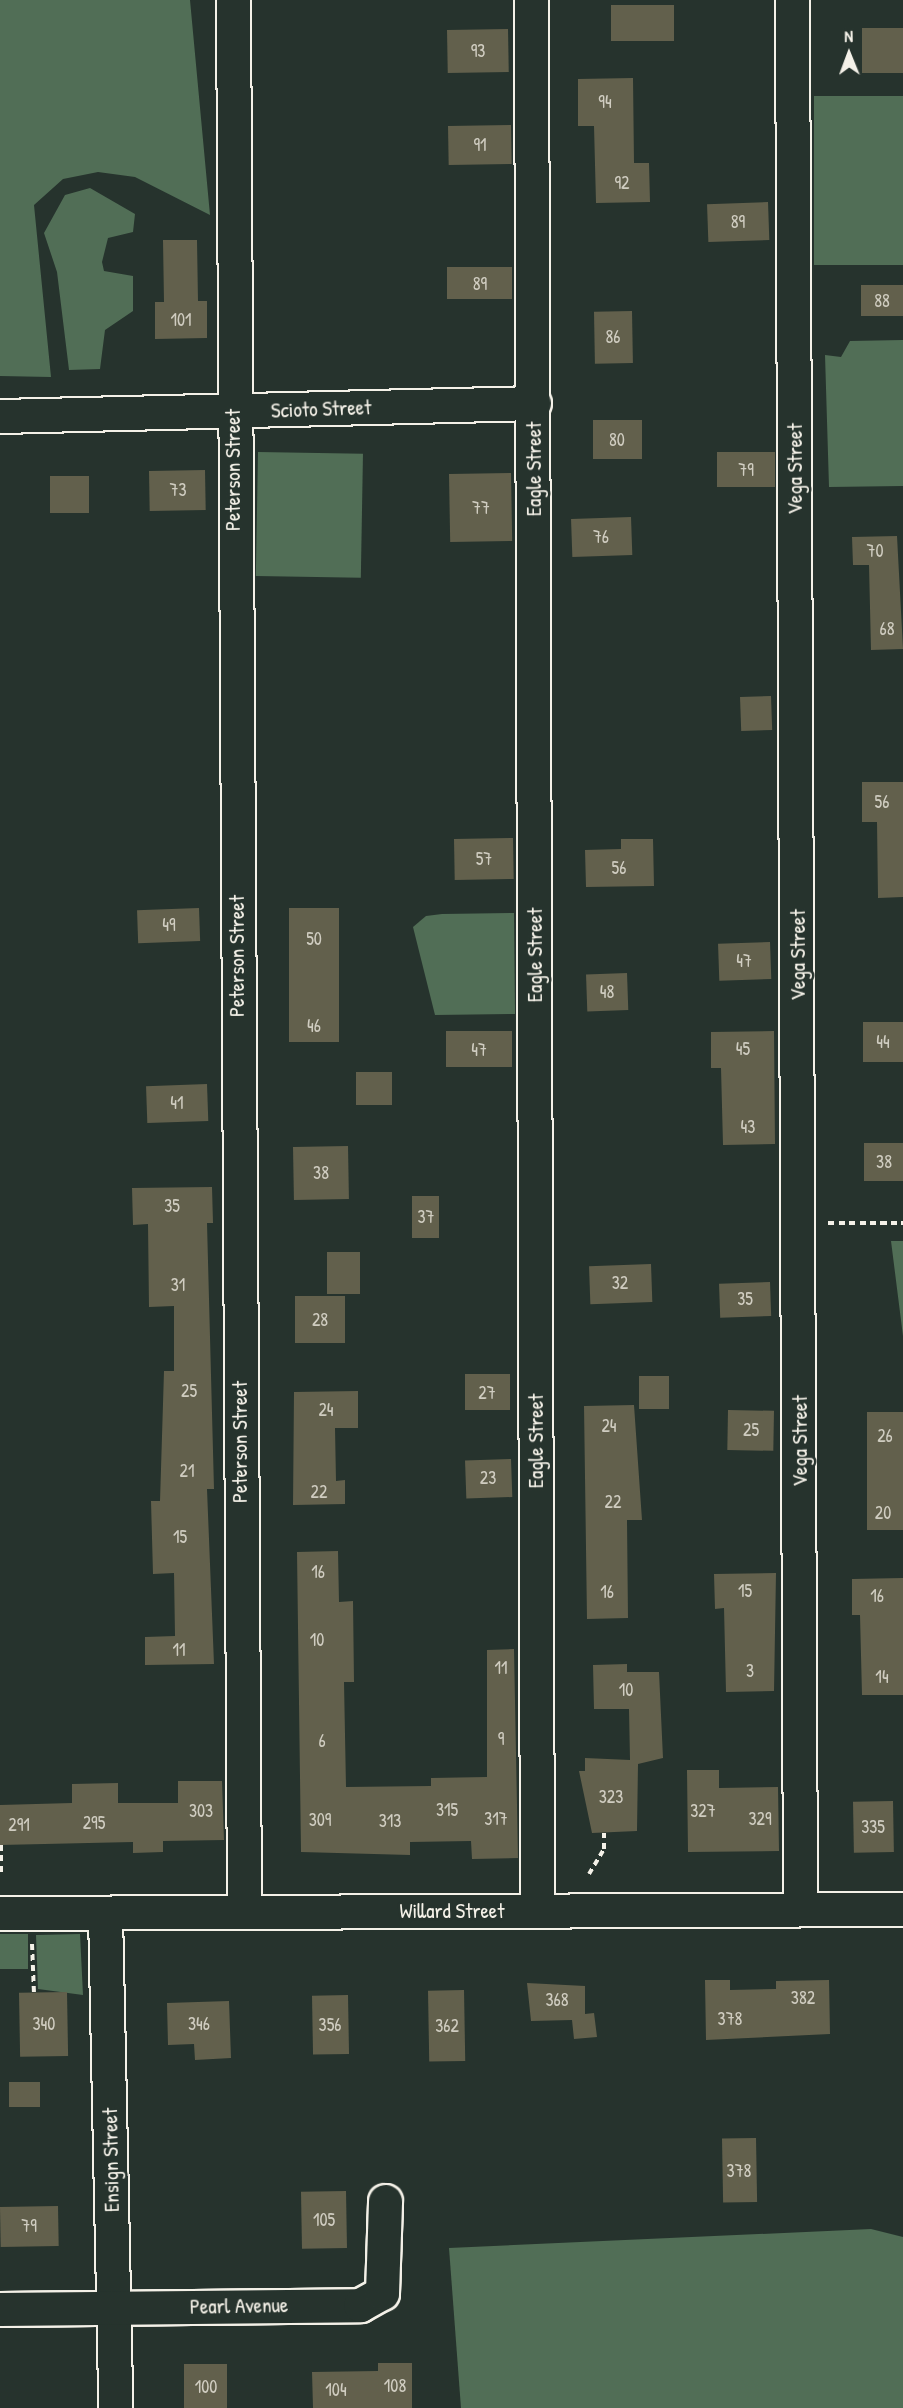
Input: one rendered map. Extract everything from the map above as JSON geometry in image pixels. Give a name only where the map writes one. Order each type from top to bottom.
[{"type":"street","name":"Peterson Street","points":[[233,0],[232,412],[244,1912]]},
{"type":"street","name":"Eagle Street","points":[[531,0],[537,1911]]},
{"type":"street","name":"Vega Street","points":[[792,0],[800,1224],[800,1909]]},
{"type":"street","name":"Scioto Street","points":[[0,416],[534,403]]},
{"type":"street","name":"Willard Street","points":[[0,1913],[903,1909]]},
{"type":"street","name":"Ensign Street","points":[[105,1913],[115,2408]]},
{"type":"street","name":"Pearl Avenue","points":[[0,2309],[374,2301],[382,2293],[385,2201]]},
{"type":"path","points":[[800,1224],[903,1223]]},
{"type":"path","points":[[589,1874],[604,1849],[604,1833]]},
{"type":"path","points":[[1,1845],[1,1876]]},
{"type":"path","points":[[32,1931],[34,1993]]},
{"type":"green space","points":[[0,0],[190,0],[210,215],[135,177],[98,172],[63,179],[34,205],[51,377],[0,376]]},
{"type":"green space","points":[[814,96],[903,96],[903,265],[814,265]]},
{"type":"green space","points":[[90,188],[135,214],[133,232],[108,238],[102,262],[104,271],[133,276],[133,311],[105,330],[100,369],[69,370],[57,272],[44,233],[65,195]]},
{"type":"green space","points":[[903,340],[903,486],[829,487],[825,355],[841,357],[850,341]]},
{"type":"green space","points":[[258,452],[363,454],[361,578],[256,576]]},
{"type":"green space","points":[[514,913],[515,1014],[435,1015],[413,927],[426,916]]},
{"type":"green space","points":[[891,1241],[903,1241],[903,1336]]},
{"type":"green space","points":[[0,1934],[28,1934],[28,1969],[0,1969]]},
{"type":"green space","points":[[80,1934],[83,1995],[38,1989],[36,1935]]},
{"type":"green space","points":[[871,2229],[903,2237],[903,2408],[461,2408],[449,2248]]},
{"type":"building","points":[[611,5],[674,5],[674,41],[611,41]]},
{"type":"building","points":[[862,28],[903,28],[903,73],[862,73]]},
{"type":"building","points":[[508,29],[509,72],[448,73],[447,30]]},
{"type":"building","points":[[633,78],[634,163],[649,163],[650,202],[596,203],[594,126],[578,126],[578,79]]},
{"type":"building","points":[[511,125],[512,164],[449,165],[448,126]]},
{"type":"building","points":[[768,202],[769,240],[708,242],[707,204]]},
{"type":"building","points":[[163,240],[197,240],[198,301],[207,301],[207,338],[155,339],[155,302],[164,302]]},
{"type":"building","points":[[447,267],[512,267],[512,299],[447,299]]},
{"type":"building","points":[[861,285],[903,285],[903,316],[861,316]]},
{"type":"building","points":[[632,311],[633,363],[595,364],[594,312]]},
{"type":"building","points":[[593,420],[642,420],[642,459],[593,459]]},
{"type":"building","points":[[717,452],[775,452],[775,487],[717,487]]},
{"type":"building","points":[[205,470],[206,510],[150,511],[149,471]]},
{"type":"building","points":[[511,473],[512,541],[450,542],[449,474]]},
{"type":"building","points":[[50,476],[89,476],[89,513],[50,513]]},
{"type":"building","points":[[631,517],[632,555],[572,557],[571,519]]},
{"type":"building","points":[[897,536],[903,649],[871,650],[869,565],[853,565],[852,537]]},
{"type":"building","points":[[771,696],[772,730],[741,731],[740,697]]},
{"type":"building","points":[[862,782],[903,782],[903,897],[878,898],[877,822],[862,822]]},
{"type":"building","points":[[513,838],[514,879],[455,880],[454,839]]},
{"type":"building","points":[[621,839],[653,839],[654,886],[586,887],[585,850],[621,849]]},
{"type":"building","points":[[199,908],[200,941],[138,943],[137,910]]},
{"type":"building","points":[[289,908],[339,908],[339,1042],[289,1042]]},
{"type":"building","points":[[770,942],[771,979],[719,981],[718,944]]},
{"type":"building","points":[[627,973],[628,1010],[587,1011],[586,974]]},
{"type":"building","points":[[863,1022],[903,1022],[903,1062],[863,1062]]},
{"type":"building","points":[[446,1031],[512,1031],[512,1067],[446,1067]]},
{"type":"building","points":[[774,1031],[775,1144],[723,1145],[721,1068],[711,1068],[711,1032]]},
{"type":"building","points":[[356,1072],[392,1072],[392,1105],[356,1105]]},
{"type":"building","points":[[207,1084],[208,1121],[147,1123],[146,1086]]},
{"type":"building","points":[[864,1143],[903,1143],[903,1181],[864,1181]]},
{"type":"building","points":[[348,1146],[349,1199],[294,1200],[293,1147]]},
{"type":"building","points":[[212,1187],[213,1223],[207,1223],[214,1489],[207,1489],[214,1664],[145,1665],[145,1637],[175,1636],[174,1573],[153,1574],[151,1501],[160,1501],[164,1371],[174,1371],[174,1306],[149,1307],[148,1224],[133,1225],[132,1188]]},
{"type":"building","points":[[412,1196],[439,1196],[439,1238],[412,1238]]},
{"type":"building","points":[[327,1252],[360,1252],[360,1294],[327,1294]]},
{"type":"building","points":[[651,1264],[652,1302],[590,1304],[589,1266]]},
{"type":"building","points":[[770,1282],[771,1316],[720,1318],[719,1284]]},
{"type":"building","points":[[295,1296],[345,1296],[345,1343],[295,1343]]},
{"type":"building","points":[[465,1374],[510,1374],[510,1410],[465,1410]]},
{"type":"building","points":[[639,1376],[669,1376],[669,1409],[639,1409]]},
{"type":"building","points":[[358,1391],[358,1428],[335,1428],[336,1481],[345,1480],[345,1504],[293,1505],[294,1392]]},
{"type":"building","points":[[634,1405],[642,1520],[627,1520],[628,1618],[587,1619],[584,1406]]},
{"type":"building","points":[[728,1410],[774,1411],[773,1451],[727,1450]]},
{"type":"building","points":[[867,1412],[903,1412],[903,1530],[867,1530]]},
{"type":"building","points":[[511,1459],[512,1497],[466,1499],[465,1461]]},
{"type":"building","points":[[338,1551],[339,1602],[353,1601],[354,1682],[344,1682],[346,1787],[431,1786],[431,1778],[487,1777],[487,1650],[514,1649],[518,1858],[472,1859],[471,1841],[410,1842],[410,1855],[301,1852],[297,1552]]},
{"type":"building","points":[[776,1573],[774,1691],[726,1692],[724,1608],[715,1609],[714,1574]]},
{"type":"building","points":[[903,1578],[903,1695],[862,1695],[860,1615],[852,1615],[852,1579]]},
{"type":"building","points":[[627,1664],[627,1672],[659,1672],[663,1758],[638,1764],[637,1831],[592,1833],[579,1771],[585,1771],[585,1758],[630,1760],[629,1709],[594,1709],[593,1665]]},
{"type":"building","points":[[687,1770],[719,1770],[719,1788],[778,1787],[779,1851],[688,1852]]},
{"type":"building","points":[[178,1781],[222,1781],[224,1840],[163,1841],[163,1852],[133,1853],[133,1842],[0,1845],[0,1805],[72,1803],[72,1784],[118,1783],[118,1803],[178,1803]]},
{"type":"building","points":[[893,1801],[894,1852],[854,1853],[853,1802]]},
{"type":"building","points":[[705,1980],[730,1980],[730,1990],[776,1989],[776,1981],[829,1980],[830,2034],[706,2040]]},
{"type":"building","points":[[527,1983],[585,1986],[585,2014],[594,2013],[597,2037],[574,2039],[572,2020],[531,2021]]},
{"type":"building","points":[[464,1990],[465,2061],[429,2062],[428,1991]]},
{"type":"building","points":[[67,1992],[68,2056],[20,2057],[19,1993]]},
{"type":"building","points":[[348,1995],[349,2054],[313,2055],[312,1996]]},
{"type":"building","points":[[229,2001],[231,2058],[195,2060],[194,2044],[168,2045],[167,2003]]},
{"type":"building","points":[[9,2082],[40,2082],[40,2107],[9,2107]]},
{"type":"building","points":[[756,2138],[757,2202],[723,2203],[722,2139]]},
{"type":"building","points":[[346,2191],[347,2248],[302,2249],[301,2192]]},
{"type":"building","points":[[58,2206],[59,2246],[1,2247],[0,2207]]},
{"type":"building","points":[[378,2363],[412,2363],[412,2408],[313,2408],[312,2372],[378,2371]]},
{"type":"building","points":[[184,2364],[227,2364],[227,2408],[184,2408]]}]
